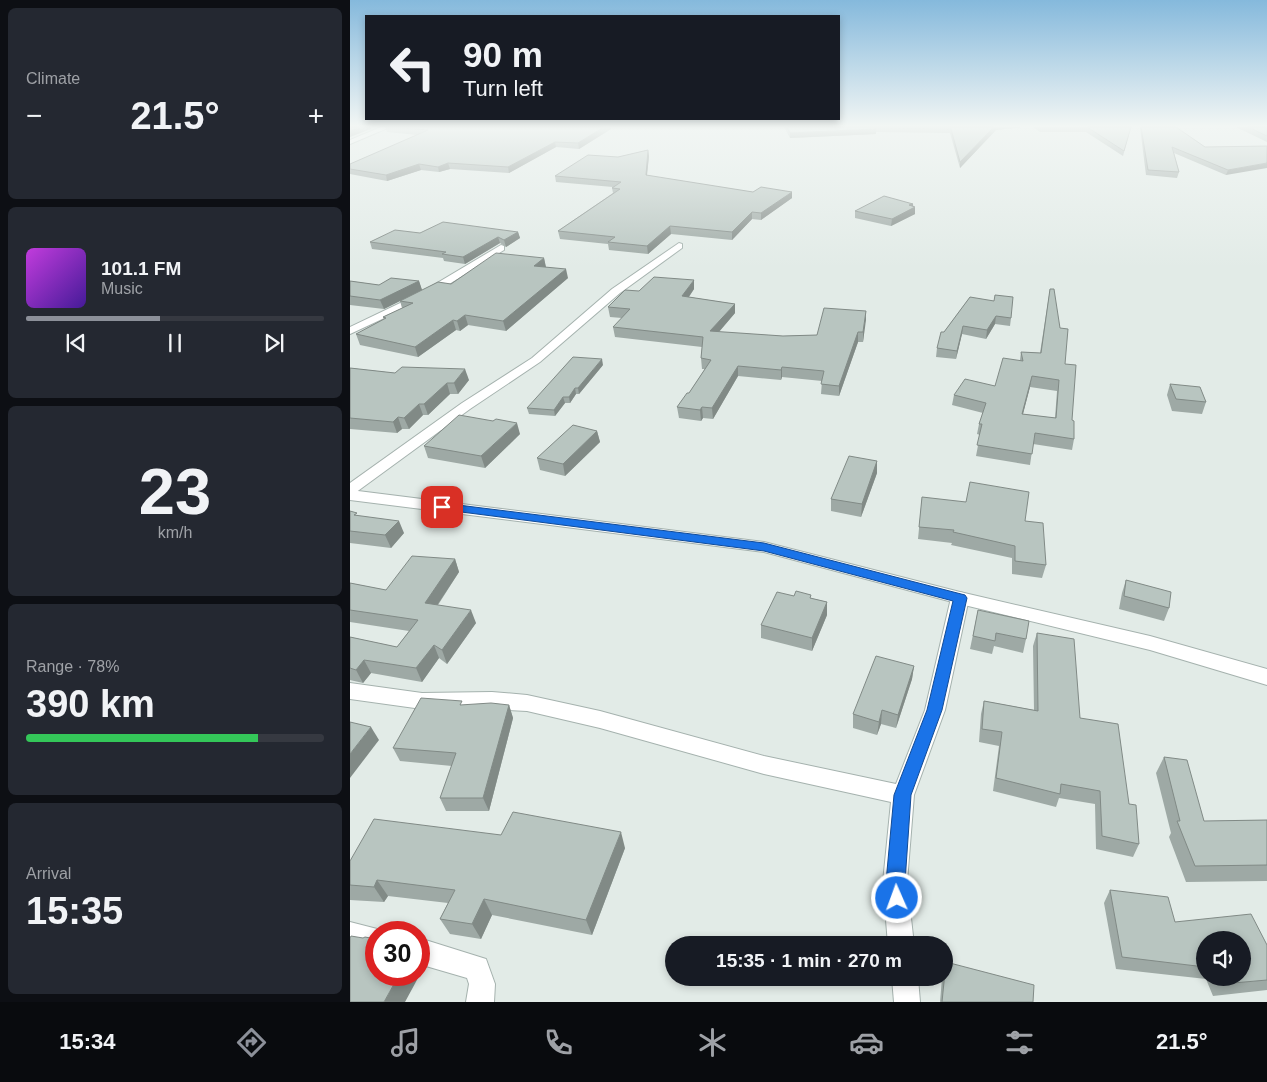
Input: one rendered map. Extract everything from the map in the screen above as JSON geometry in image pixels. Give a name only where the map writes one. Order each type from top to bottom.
[{"type":"street","points":[[350,490],[466,406],[536,360],[616,292],[679,246]]},
{"type":"street","points":[[350,331],[421,297],[501,248]]},
{"type":"street","points":[[350,495],[764,547],[960,598],[1150,644],[1267,677]]},
{"type":"street","points":[[901,936],[896,882],[903,795],[935,710],[960,598]]},
{"type":"street","points":[[350,691],[397,699],[433,702],[460,700],[525,703],[593,716],[718,753],[800,774],[903,795]]},
{"type":"street","points":[[350,936],[365,938]]},
{"type":"street","points":[[430,954],[477,968],[482,984],[480,1002]]},
{"type":"street","points":[[905,986],[907,1002]]},
{"type":"building","points":[[559,174],[646,174],[753,192],[761,187],[792,192],[761,213],[752,212],[732,232],[670,226],[647,246],[608,242],[615,237],[558,231],[620,189],[612,188],[621,182],[555,176]]},
{"type":"building","points":[[884,196],[913,204],[909,205],[915,207],[892,219],[855,211]]},
{"type":"building","points":[[443,222],[518,232],[504,240],[498,237],[463,257],[442,254],[446,252],[370,242],[395,230],[420,233]]},
{"type":"building","points":[[496,253],[544,258],[534,266],[566,269],[503,321],[465,315],[457,321],[453,320],[415,347],[356,334],[386,318],[383,317],[413,303],[400,301],[438,282],[451,284]]},
{"type":"building","points":[[654,277],[694,280],[682,296],[735,304],[710,331],[783,336],[817,335],[824,308],[866,311],[863,332],[858,332],[839,386],[821,384],[824,371],[782,367],[781,370],[738,366],[712,408],[702,407],[700,410],[677,407],[687,393],[689,393],[711,360],[701,358],[703,337],[613,327],[630,309],[608,307],[625,290],[639,291]]},
{"type":"building","points":[[391,278],[419,281],[380,300],[350,296],[350,281],[379,285]]},
{"type":"building","points":[[1050,289],[1054,289],[1060,328],[1068,329],[1065,364],[1076,365],[1072,420],[1074,421],[1074,439],[1035,433],[1032,454],[977,445],[982,424],[979,424],[986,403],[954,395],[965,379],[995,386],[1003,358],[1023,361],[1021,352],[1041,353]],"holes":[[[1032,376],[1059,380],[1056,418],[1022,414]]]},
{"type":"building","points":[[995,295],[1013,297],[1011,318],[996,316],[987,330],[963,326],[957,351],[937,348],[941,332],[944,332],[970,297],[994,301]]},
{"type":"building","points":[[573,357],[602,359],[578,388],[575,388],[569,397],[563,397],[554,410],[527,408]]},
{"type":"building","points":[[402,367],[465,369],[454,383],[447,383],[424,404],[419,404],[404,418],[398,417],[393,422],[350,418],[350,368],[395,373]]},
{"type":"building","points":[[1170,384],[1200,387],[1206,402],[1176,399]]},
{"type":"building","points":[[459,415],[517,423],[481,456],[424,446]]},
{"type":"building","points":[[573,425],[597,431],[563,464],[537,458]]},
{"type":"building","points":[[849,456],[877,461],[862,504],[831,499]]},
{"type":"building","points":[[970,482],[1029,492],[1025,521],[1043,523],[1046,565],[1015,561],[1015,546],[953,532],[954,530],[919,527],[922,497],[966,502]]},
{"type":"building","points":[[350,511],[357,513],[354,515],[399,521],[385,535],[350,531]]},
{"type":"building","points":[[412,556],[455,559],[425,603],[471,610],[442,650],[434,645],[416,668],[364,660],[356,670],[350,668],[350,637],[397,647],[418,620],[350,610],[350,583],[386,590]]},
{"type":"building","points":[[1126,580],[1171,592],[1169,608],[1124,596]]},
{"type":"building","points":[[796,591],[811,595],[810,598],[827,602],[812,638],[761,625],[777,592],[794,596]]},
{"type":"building","points":[[978,610],[1029,621],[1026,639],[996,633],[995,641],[973,636]]},
{"type":"building","points":[[1037,633],[1074,639],[1080,718],[1118,724],[1129,804],[1136,805],[1139,844],[1102,836],[1100,791],[1061,784],[1060,794],[996,778],[1002,732],[982,729],[984,701],[1038,711]]},
{"type":"building","points":[[876,656],[914,666],[898,715],[882,710],[879,722],[853,714]]},
{"type":"building","points":[[421,698],[462,701],[460,705],[491,703],[509,705],[483,798],[440,798],[456,753],[393,748]]},
{"type":"building","points":[[350,722],[371,727],[350,754]]},
{"type":"building","points":[[1164,757],[1187,760],[1204,821],[1267,820],[1267,865],[1195,866],[1177,821],[1180,821]]},
{"type":"building","points":[[513,812],[621,832],[586,920],[484,899],[472,924],[440,919],[455,890],[377,880],[374,887],[350,885],[350,861],[374,819],[501,835]]},
{"type":"building","points":[[1110,890],[1168,897],[1175,922],[1251,914],[1267,945],[1267,980],[1251,981],[1251,931],[1196,931],[1196,966],[1122,957]]},
{"type":"building","points":[[351,936],[365,937],[365,986],[393,986],[384,1002],[350,1002]]},
{"type":"building","points":[[953,964],[1034,985],[1033,1002],[942,1002],[944,986],[953,986]]},
{"type":"route","points":[[442,507],[764,547],[960,598],[935,710],[903,795],[896,882],[897,898]]}]
